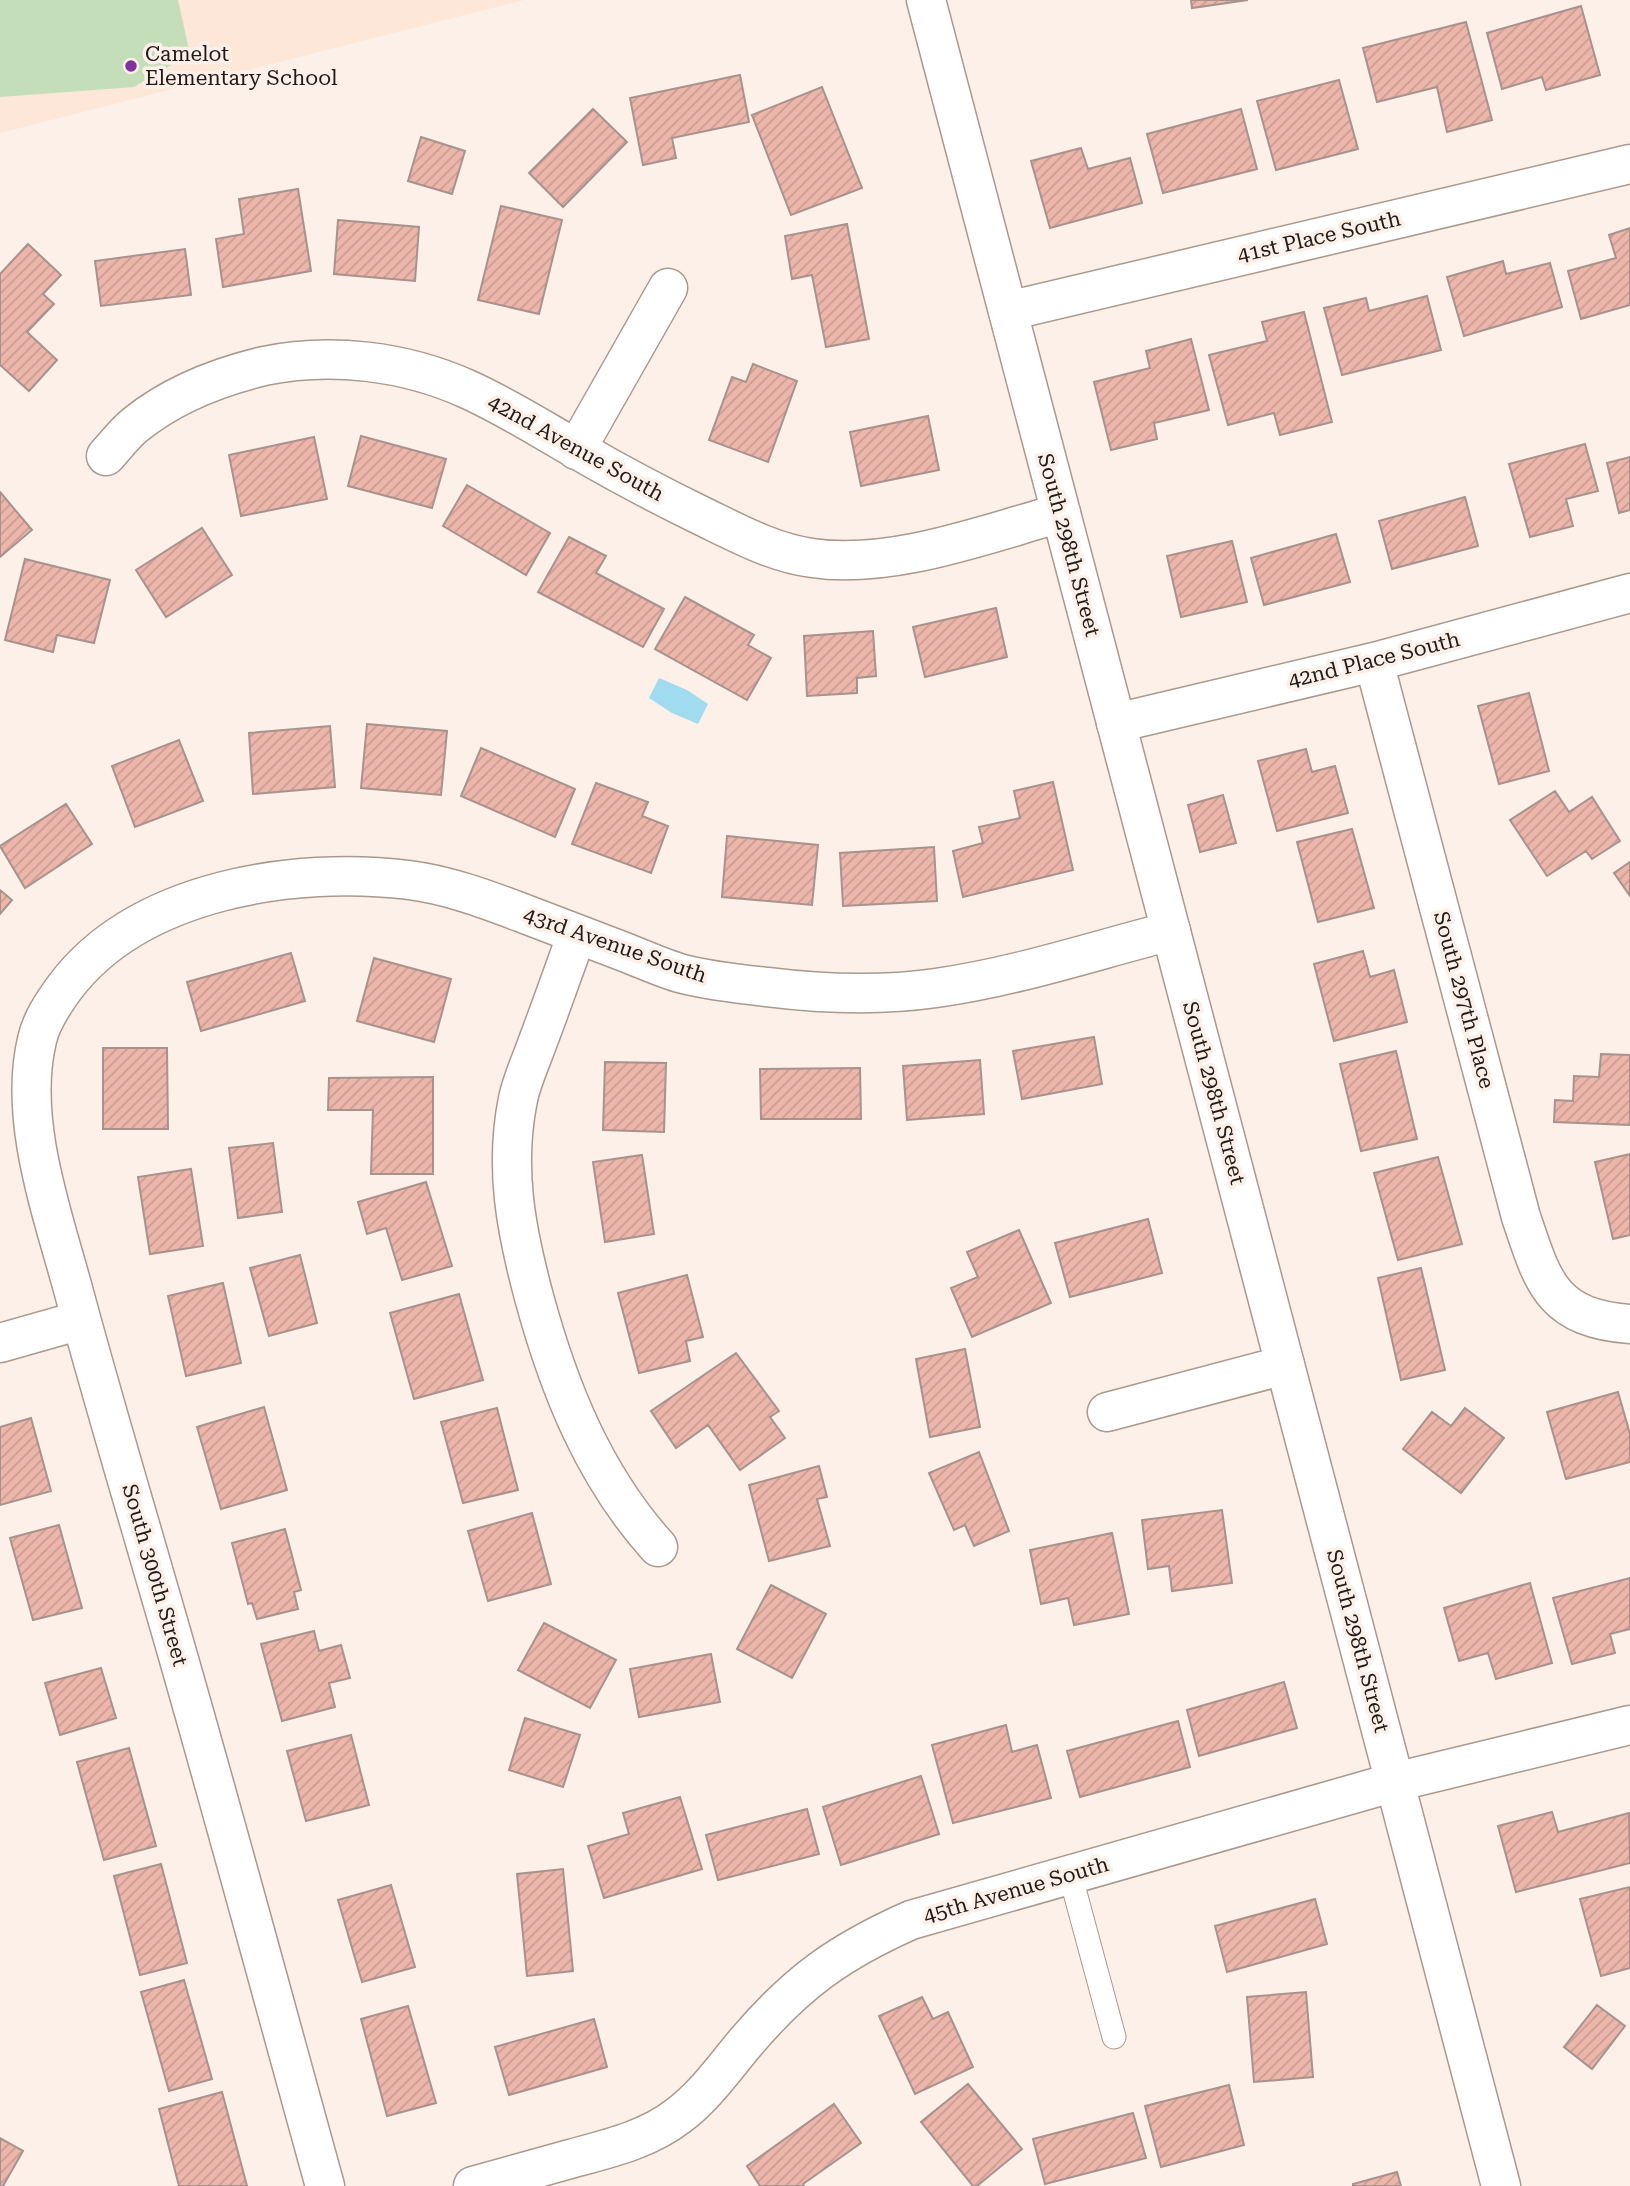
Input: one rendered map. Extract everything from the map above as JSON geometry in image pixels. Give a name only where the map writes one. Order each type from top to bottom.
[{"type":"street","name":"South 298th Street","points":[[926,0],[1502,2186]]},
{"type":"street","name":"41st Place South","points":[[1008,311],[1630,164]]},
{"type":"street","points":[[576,450],[668,288]]},
{"type":"street","name":"42nd Avenue South","points":[[106,456],[134,426],[162,405],[205,383],[287,361],[320,359],[409,369],[466,388],[641,486],[762,545],[789,554],[814,559],[856,561],[893,556],[933,548],[1061,513]]},
{"type":"street","name":"42nd Place South","points":[[1116,723],[1374,662],[1630,593]]},
{"type":"street","name":"South 297th Place","points":[[1374,662],[1521,1217],[1544,1280],[1555,1296],[1570,1307],[1589,1316],[1630,1324]]},
{"type":"street","name":"43rd Avenue South","points":[[79,969],[133,927],[208,895],[281,880],[359,876],[415,881],[481,897],[682,974],[721,982],[836,994],[887,993],[970,983],[1171,931]]},
{"type":"street","points":[[577,934],[518,1096],[511,1177],[515,1214],[542,1326],[573,1412],[615,1493],[658,1547]]},
{"type":"street","name":"South 300th Street","points":[[79,969],[59,995],[38,1033],[32,1068],[33,1116],[43,1180],[191,1698],[325,2186]]},
{"type":"street","points":[[0,1343],[81,1320]]},
{"type":"street","points":[[1107,1412],[1285,1365]]},
{"type":"street","name":"45th Avenue South","points":[[473,2186],[624,2143],[653,2132],[693,2104],[801,1984],[849,1950],[911,1920],[1395,1782],[1630,1725]]},
{"type":"lane","points":[[1070,1874],[1114,2037]]},
{"type":"shaded area","name":"Camelot Elementary School","points":[[0,0],[524,0],[0,133]]},
{"type":"green space","points":[[0,0],[178,0],[190,54],[134,87],[0,97]]},
{"type":"water","points":[[659,678],[687,690],[708,704],[698,724],[672,713],[649,698]]},
{"type":"building","points":[[1191,0],[1248,0],[1192,8]]},
{"type":"building","points":[[1581,6],[1600,75],[1546,90],[1542,77],[1502,89],[1487,33]]},
{"type":"building","points":[[1466,22],[1492,120],[1447,132],[1437,87],[1377,102],[1363,48]]},
{"type":"building","points":[[740,75],[749,122],[672,138],[676,158],[643,165],[630,98]]},
{"type":"building","points":[[1339,80],[1358,149],[1276,170],[1257,101]]},
{"type":"building","points":[[822,87],[862,188],[791,215],[752,115]]},
{"type":"building","points":[[593,109],[627,142],[563,207],[529,173]]},
{"type":"building","points":[[1241,109],[1257,169],[1163,193],[1147,134]]},
{"type":"building","points":[[421,137],[465,151],[452,194],[408,181]]},
{"type":"building","points":[[1081,148],[1088,169],[1130,158],[1142,203],[1050,228],[1031,161]]},
{"type":"building","points":[[298,189],[311,271],[223,287],[216,239],[244,234],[239,199]]},
{"type":"building","points":[[501,206],[562,220],[539,314],[478,300]]},
{"type":"building","points":[[338,220],[419,227],[415,281],[334,274]]},
{"type":"building","points":[[847,224],[869,339],[826,347],[812,275],[792,279],[785,236]]},
{"type":"building","points":[[1630,228],[1630,305],[1581,319],[1568,271],[1616,258],[1609,235]]},
{"type":"building","points":[[28,244],[61,275],[43,294],[54,304],[27,332],[57,360],[29,391],[0,365],[0,274]]},
{"type":"building","points":[[185,249],[191,295],[101,306],[95,261]]},
{"type":"building","points":[[1503,261],[1506,274],[1550,263],[1562,307],[1464,336],[1447,277]]},
{"type":"building","points":[[1427,296],[1441,350],[1342,375],[1324,308],[1366,298],[1369,311]]},
{"type":"building","points":[[1304,312],[1332,422],[1280,435],[1274,413],[1228,425],[1209,355],[1267,341],[1262,322]]},
{"type":"building","points":[[1191,339],[1209,410],[1154,423],[1157,439],[1111,450],[1094,382],[1150,368],[1146,351]]},
{"type":"building","points":[[753,364],[797,381],[768,462],[709,440],[732,377],[746,382]]},
{"type":"building","points":[[928,416],[939,470],[861,486],[850,432]]},
{"type":"building","points":[[361,436],[446,459],[432,508],[348,486]]},
{"type":"building","points":[[314,437],[327,499],[241,516],[229,455]]},
{"type":"building","points":[[1585,444],[1598,491],[1566,499],[1573,526],[1530,537],[1509,464]]},
{"type":"building","points":[[1630,457],[1630,510],[1619,513],[1607,463]]},
{"type":"building","points":[[467,485],[550,533],[526,575],[443,526]]},
{"type":"building","points":[[0,492],[32,530],[0,557]]},
{"type":"building","points":[[1465,497],[1478,546],[1392,569],[1379,521]]},
{"type":"building","points":[[202,528],[232,575],[166,617],[136,570]]},
{"type":"building","points":[[1336,534],[1350,582],[1264,605],[1251,558]]},
{"type":"building","points":[[569,537],[606,556],[596,573],[664,609],[643,647],[538,592]]},
{"type":"building","points":[[1232,541],[1247,602],[1181,617],[1167,556]]},
{"type":"building","points":[[25,559],[110,580],[94,643],[57,635],[53,652],[5,640]]},
{"type":"building","points":[[685,597],[754,635],[748,645],[771,658],[747,700],[655,649]]},
{"type":"building","points":[[996,608],[1007,657],[925,677],[913,627]]},
{"type":"building","points":[[873,631],[876,676],[857,678],[857,693],[807,696],[804,636]]},
{"type":"building","points":[[1529,693],[1549,771],[1499,784],[1478,706]]},
{"type":"building","points":[[367,724],[447,731],[441,795],[361,788]]},
{"type":"building","points":[[330,726],[335,787],[253,794],[249,733]]},
{"type":"building","points":[[179,740],[203,801],[135,827],[112,766]]},
{"type":"building","points":[[481,748],[575,789],[555,837],[461,796]]},
{"type":"building","points":[[1306,749],[1312,772],[1335,766],[1348,813],[1277,831],[1258,761]]},
{"type":"building","points":[[1053,782],[1073,870],[963,897],[953,851],[983,843],[979,827],[1020,818],[1014,791]]},
{"type":"building","points":[[596,783],[648,802],[642,816],[668,826],[651,873],[572,844]]},
{"type":"building","points":[[1555,791],[1569,812],[1592,797],[1620,841],[1592,859],[1586,851],[1547,876],[1510,820]]},
{"type":"building","points":[[1223,795],[1236,843],[1200,852],[1188,805]]},
{"type":"building","points":[[66,804],[92,844],[25,888],[0,846]]},
{"type":"building","points":[[1352,829],[1374,908],[1318,922],[1297,842]]},
{"type":"building","points":[[727,836],[818,845],[812,905],[722,897]]},
{"type":"building","points":[[934,847],[937,901],[843,906],[840,853]]},
{"type":"building","points":[[1630,862],[1630,896],[1614,873]]},
{"type":"building","points":[[0,890],[12,900],[0,914]]},
{"type":"building","points":[[1363,951],[1370,977],[1394,970],[1407,1022],[1334,1041],[1314,964]]},
{"type":"building","points":[[291,953],[305,1001],[201,1031],[187,982]]},
{"type":"building","points":[[374,958],[451,979],[434,1042],[357,1021]]},
{"type":"building","points":[[1094,1037],[1102,1084],[1022,1099],[1013,1051]]},
{"type":"building","points":[[103,1048],[167,1048],[168,1129],[103,1129]]},
{"type":"building","points":[[1396,1051],[1417,1139],[1361,1151],[1340,1064]]},
{"type":"building","points":[[1601,1054],[1630,1055],[1630,1125],[1554,1122],[1555,1100],[1573,1101],[1574,1076],[1599,1077]]},
{"type":"building","points":[[980,1060],[984,1114],[907,1120],[903,1066]]},
{"type":"building","points":[[605,1062],[666,1063],[664,1132],[603,1130]]},
{"type":"building","points":[[860,1068],[861,1119],[761,1119],[760,1069]]},
{"type":"building","points":[[433,1077],[433,1174],[371,1174],[373,1110],[328,1110],[329,1078]]},
{"type":"building","points":[[273,1143],[282,1212],[238,1218],[229,1148]]},
{"type":"building","points":[[1630,1154],[1630,1235],[1613,1239],[1595,1162]]},
{"type":"building","points":[[642,1155],[654,1234],[605,1242],[593,1162]]},
{"type":"building","points":[[1438,1157],[1462,1244],[1398,1260],[1374,1173]]},
{"type":"building","points":[[191,1169],[203,1246],[150,1254],[138,1177]]},
{"type":"building","points":[[426,1182],[452,1266],[402,1280],[386,1228],[367,1234],[358,1202]]},
{"type":"building","points":[[1148,1219],[1162,1273],[1070,1297],[1055,1243]]},
{"type":"building","points":[[1019,1230],[1051,1303],[972,1337],[951,1288],[978,1277],[967,1252]]},
{"type":"building","points":[[300,1255],[317,1323],[269,1336],[250,1268]]},
{"type":"building","points":[[1421,1268],[1445,1370],[1401,1380],[1378,1278]]},
{"type":"building","points":[[687,1275],[703,1337],[686,1341],[690,1361],[639,1373],[618,1293]]},
{"type":"building","points":[[223,1283],[241,1363],[186,1376],[168,1296]]},
{"type":"building","points":[[459,1294],[483,1380],[414,1399],[390,1313]]},
{"type":"building","points":[[965,1349],[980,1427],[930,1437],[916,1359]]},
{"type":"building","points":[[736,1353],[779,1411],[770,1417],[785,1438],[740,1470],[708,1425],[676,1448],[651,1411]]},
{"type":"building","points":[[1618,1392],[1630,1434],[1630,1462],[1566,1479],[1547,1412]]},
{"type":"building","points":[[264,1407],[287,1490],[221,1509],[197,1427]]},
{"type":"building","points":[[497,1408],[518,1490],[463,1503],[441,1422]]},
{"type":"building","points":[[1465,1408],[1504,1438],[1461,1493],[1403,1449],[1432,1412],[1451,1426]]},
{"type":"building","points":[[31,1418],[51,1491],[0,1505],[0,1427]]},
{"type":"building","points":[[979,1452],[1009,1531],[974,1546],[965,1525],[954,1530],[929,1473]]},
{"type":"building","points":[[819,1466],[827,1497],[817,1499],[830,1546],[769,1561],[749,1485]]},
{"type":"building","points":[[1222,1510],[1232,1583],[1172,1591],[1169,1566],[1148,1569],[1142,1520]]},
{"type":"building","points":[[532,1513],[551,1584],[488,1601],[468,1531]]},
{"type":"building","points":[[59,1525],[82,1608],[33,1620],[10,1538]]},
{"type":"building","points":[[285,1529],[301,1590],[294,1592],[298,1609],[257,1619],[252,1603],[248,1604],[232,1543]]},
{"type":"building","points":[[1112,1533],[1129,1614],[1074,1625],[1068,1598],[1041,1604],[1030,1550]]},
{"type":"building","points":[[1630,1578],[1630,1629],[1610,1634],[1615,1653],[1572,1664],[1553,1598]]},
{"type":"building","points":[[1530,1583],[1552,1663],[1496,1679],[1488,1653],[1459,1661],[1444,1608]]},
{"type":"building","points":[[771,1585],[826,1614],[792,1678],[737,1649]]},
{"type":"building","points":[[544,1623],[616,1660],[590,1708],[518,1670]]},
{"type":"building","points":[[314,1631],[319,1651],[341,1645],[350,1678],[329,1683],[335,1707],[282,1721],[261,1644]]},
{"type":"building","points":[[711,1654],[720,1702],[639,1717],[630,1669]]},
{"type":"building","points":[[101,1668],[116,1718],[60,1735],[45,1683]]},
{"type":"building","points":[[1284,1682],[1297,1728],[1199,1756],[1187,1710]]},
{"type":"building","points":[[525,1718],[580,1735],[563,1787],[509,1770]]},
{"type":"building","points":[[1178,1721],[1190,1767],[1080,1797],[1067,1751]]},
{"type":"building","points":[[1006,1725],[1012,1752],[1037,1745],[1051,1798],[953,1823],[932,1745]]},
{"type":"building","points":[[351,1735],[369,1805],[306,1821],[287,1751]]},
{"type":"building","points":[[129,1748],[156,1846],[104,1860],[77,1762]]},
{"type":"building","points":[[921,1776],[939,1834],[841,1865],[823,1807]]},
{"type":"building","points":[[680,1797],[702,1869],[604,1898],[588,1846],[629,1834],[623,1813]]},
{"type":"building","points":[[807,1809],[819,1854],[718,1880],[706,1835]]},
{"type":"building","points":[[1552,1812],[1558,1832],[1629,1813],[1630,1863],[1516,1892],[1498,1826]]},
{"type":"building","points":[[161,1864],[187,1963],[140,1975],[114,1876]]},
{"type":"building","points":[[563,1869],[573,1971],[527,1976],[517,1874]]},
{"type":"building","points":[[391,1885],[415,1967],[362,1982],[338,1900]]},
{"type":"building","points":[[1630,1887],[1630,1968],[1601,1976],[1580,1899]]},
{"type":"building","points":[[1315,1899],[1327,1944],[1227,1972],[1215,1926]]},
{"type":"building","points":[[184,1980],[212,2079],[169,2091],[141,1992]]},
{"type":"building","points":[[1306,1992],[1313,2077],[1254,2082],[1247,1997]]},
{"type":"building","points":[[922,1997],[933,2019],[948,2012],[973,2067],[915,2094],[879,2016]]},
{"type":"building","points":[[1597,2005],[1625,2026],[1592,2069],[1564,2047]]},
{"type":"building","points":[[408,2006],[436,2103],[387,2116],[361,2019]]},
{"type":"building","points":[[594,2019],[607,2067],[509,2095],[495,2047]]},
{"type":"building","points":[[968,2084],[1022,2149],[977,2186],[973,2186],[921,2122]]},
{"type":"building","points":[[1229,2085],[1244,2145],[1161,2167],[1145,2106]]},
{"type":"building","points":[[222,2092],[247,2186],[179,2186],[159,2109]]},
{"type":"building","points":[[834,2104],[861,2143],[803,2184],[804,2186],[760,2186],[747,2166]]},
{"type":"building","points":[[1133,2113],[1146,2158],[1045,2184],[1033,2139]]},
{"type":"building","points":[[0,2138],[23,2151],[3,2186],[0,2186]]},
{"type":"building","points":[[1397,2172],[1401,2186],[1353,2186],[1353,2184]]},
{"type":"place","name":"Camelot Elementary School","points":[[131,66]]}]
